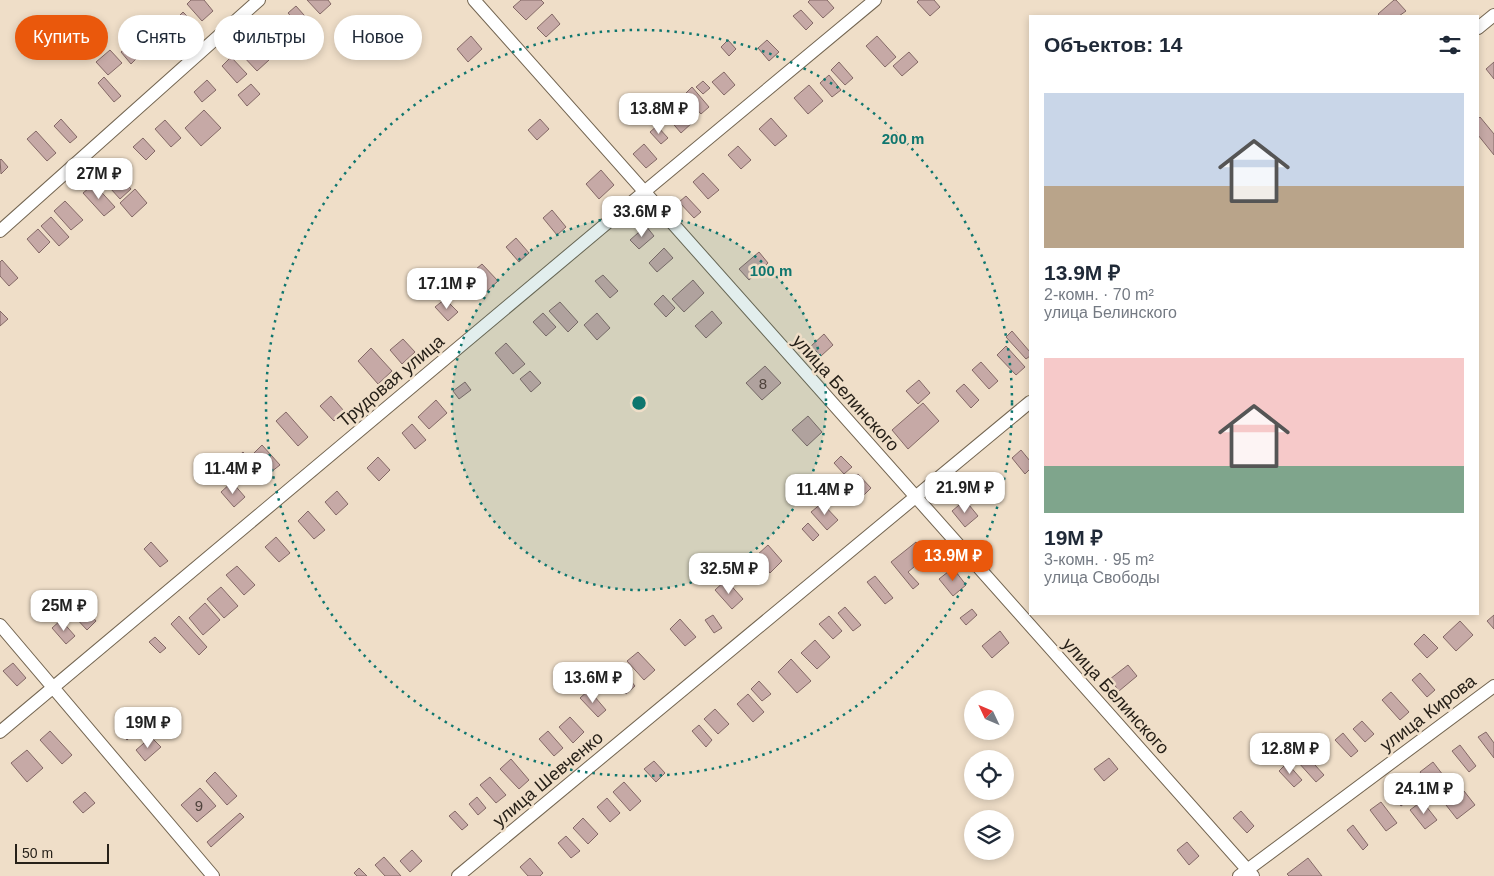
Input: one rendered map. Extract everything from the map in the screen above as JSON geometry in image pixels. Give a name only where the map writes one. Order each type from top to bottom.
[{"type":"street","points":[[0,231],[260,0]]},
{"type":"street","name":"улица Белинского","points":[[474,0],[916,498],[1246,874]]},
{"type":"street","name":"Трудовая улица","points":[[0,732],[875,0]]},
{"type":"street","points":[[1479,27],[1494,15]]},
{"type":"street","name":"улица Шевченко","points":[[458,876],[1029,403]]},
{"type":"street","points":[[0,625],[213,876]]},
{"type":"street","name":"улица Кирова","points":[[1246,874],[1494,686]]},
{"type":"building","points":[[191,0],[204,0],[213,11],[204,19],[204,15],[197,15],[187,4]]},
{"type":"building","points":[[307,0],[328,0],[331,4],[320,14]]},
{"type":"building","points":[[521,0],[541,0],[544,3],[526,20],[513,7]]},
{"type":"building","points":[[810,0],[827,0],[834,8],[823,18],[808,2]]},
{"type":"building","points":[[919,0],[934,0],[940,7],[930,16],[917,2]]},
{"type":"building","points":[[1394,0],[1406,11],[1400,15],[1378,14]]},
{"type":"building","points":[[296,6],[304,15],[290,15],[288,13]]},
{"type":"building","points":[[801,10],[813,23],[806,30],[793,16]]},
{"type":"building","points":[[552,14],[560,24],[546,37],[537,28]]},
{"type":"building","points":[[471,36],[482,49],[468,62],[457,49]]},
{"type":"building","points":[[877,36],[896,57],[885,67],[866,46]]},
{"type":"building","points":[[728,40],[736,49],[729,56],[721,47]]},
{"type":"building","points":[[767,40],[779,52],[769,61],[758,48]]},
{"type":"building","points":[[110,50],[122,63],[108,75],[96,62],[98,60],[108,60],[108,52]]},
{"type":"building","points":[[909,52],[918,62],[902,76],[893,66]]},
{"type":"building","points":[[228,60],[234,60],[247,74],[237,83],[222,66]]},
{"type":"building","points":[[247,60],[269,60],[257,71]]},
{"type":"building","points":[[839,62],[853,78],[845,85],[831,70]]},
{"type":"building","points":[[1494,62],[1494,79],[1486,69]]},
{"type":"building","points":[[724,72],[735,85],[724,95],[712,82]]},
{"type":"building","points":[[829,75],[841,90],[832,97],[820,83]]},
{"type":"building","points":[[104,77],[121,96],[114,102],[98,83]]},
{"type":"building","points":[[207,80],[216,90],[202,102],[194,92]]},
{"type":"building","points":[[703,81],[710,88],[703,94],[696,87]]},
{"type":"building","points":[[251,84],[260,94],[247,106],[238,95]]},
{"type":"building","points":[[809,85],[823,101],[808,114],[794,98]]},
{"type":"building","points":[[692,87],[709,107],[701,114],[684,95]]},
{"type":"building","points":[[675,101],[693,122],[681,133],[663,112]]},
{"type":"building","points":[[204,110],[221,128],[201,146],[185,128]]},
{"type":"building","points":[[771,118],[787,136],[775,146],[759,129]]},
{"type":"building","points":[[1479,118],[1494,134],[1494,155],[1479,136]]},
{"type":"building","points":[[61,119],[77,137],[70,143],[54,126]]},
{"type":"building","points":[[540,119],[549,129],[537,140],[528,130]]},
{"type":"building","points":[[165,120],[181,138],[171,147],[155,129]]},
{"type":"building","points":[[657,126],[668,138],[661,144],[650,132]]},
{"type":"building","points":[[36,131],[56,153],[47,161],[27,139]]},
{"type":"building","points":[[143,138],[155,151],[146,160],[133,147]]},
{"type":"building","points":[[644,144],[657,159],[646,168],[633,154]]},
{"type":"building","points":[[738,146],[751,160],[741,169],[728,155]]},
{"type":"building","points":[[0,160],[8,167],[1,174]]},
{"type":"building","points":[[112,168],[131,189],[120,199],[101,178]]},
{"type":"building","points":[[601,170],[614,185],[599,199],[586,184]]},
{"type":"building","points":[[703,173],[719,190],[708,199],[693,182]]},
{"type":"building","points":[[94,184],[115,207],[104,216],[83,193]]},
{"type":"building","points":[[135,189],[147,203],[132,217],[120,203]]},
{"type":"building","points":[[686,196],[701,212],[694,218],[679,202]]},
{"type":"building","points":[[65,201],[83,220],[71,230],[54,211]]},
{"type":"building","points":[[552,210],[566,227],[557,235],[543,218]]},
{"type":"building","points":[[51,217],[69,237],[59,246],[41,226]]},
{"type":"building","points":[[646,226],[654,236],[639,249],[630,240]]},
{"type":"building","points":[[38,229],[50,242],[39,253],[27,239]]},
{"type":"building","points":[[516,238],[529,253],[519,262],[506,247]]},
{"type":"building","points":[[664,248],[673,258],[657,272],[649,263]]},
{"type":"building","points":[[759,252],[768,263],[749,280],[739,269]]},
{"type":"building","points":[[2,260],[18,278],[9,286],[0,276],[0,262]]},
{"type":"building","points":[[482,264],[498,281],[485,293],[469,275]]},
{"type":"building","points":[[603,275],[618,291],[610,298],[595,281]]},
{"type":"building","points":[[693,280],[704,293],[684,312],[672,299]]},
{"type":"building","points":[[663,295],[675,308],[666,317],[654,304]]},
{"type":"building","points":[[445,299],[458,312],[448,321],[435,307]]},
{"type":"building","points":[[560,302],[578,322],[568,332],[549,311]]},
{"type":"building","points":[[0,311],[8,319],[0,326]]},
{"type":"building","points":[[712,311],[722,323],[706,338],[695,326]]},
{"type":"building","points":[[543,313],[556,327],[546,336],[533,322]]},
{"type":"building","points":[[597,313],[610,328],[597,340],[584,325]]},
{"type":"building","points":[[1012,331],[1029,351],[1029,357],[1026,359],[1006,337]]},
{"type":"building","points":[[824,334],[833,345],[821,356],[811,346]]},
{"type":"building","points":[[403,339],[415,352],[402,364],[390,350]]},
{"type":"building","points":[[506,343],[525,364],[513,374],[495,353]]},
{"type":"building","points":[[1006,346],[1025,367],[1016,375],[997,355]]},
{"type":"building","points":[[371,348],[392,371],[378,384],[358,361]]},
{"type":"building","points":[[981,362],[998,381],[989,389],[972,370]]},
{"type":"building","points":[[765,366],[781,383],[762,400],[746,383]]},
{"type":"building","points":[[530,371],[541,383],[531,392],[520,379]]},
{"type":"building","points":[[919,380],[930,393],[918,404],[906,391]]},
{"type":"building","points":[[465,382],[471,390],[459,399],[453,391]]},
{"type":"building","points":[[964,384],[979,400],[971,408],[956,391]]},
{"type":"building","points":[[331,396],[344,411],[334,421],[320,406]]},
{"type":"building","points":[[436,400],[447,413],[429,429],[418,417]]},
{"type":"building","points":[[923,403],[939,421],[908,449],[892,430]]},
{"type":"building","points":[[286,412],[308,437],[298,446],[276,421]]},
{"type":"building","points":[[808,416],[822,432],[807,446],[792,430]]},
{"type":"building","points":[[412,424],[426,440],[415,449],[402,433]]},
{"type":"building","points":[[262,445],[280,465],[271,472],[254,453]]},
{"type":"building","points":[[1021,450],[1029,460],[1029,470],[1025,474],[1012,458]]},
{"type":"building","points":[[243,452],[256,466],[244,476],[232,462]]},
{"type":"building","points":[[841,456],[852,467],[844,474],[834,463]]},
{"type":"building","points":[[378,457],[390,470],[379,481],[367,468]]},
{"type":"building","points":[[858,474],[871,488],[862,497],[849,482]]},
{"type":"building","points":[[232,482],[245,497],[234,507],[221,492]]},
{"type":"building","points":[[812,488],[820,496],[812,503],[805,494]]},
{"type":"building","points":[[337,491],[348,504],[336,515],[325,502]]},
{"type":"building","points":[[965,500],[978,516],[965,527],[952,511]]},
{"type":"building","points":[[822,503],[838,520],[827,530],[811,512]]},
{"type":"building","points":[[308,511],[325,530],[314,539],[298,521]]},
{"type":"building","points":[[808,523],[819,535],[813,541],[802,529]]},
{"type":"building","points":[[276,537],[290,553],[279,562],[265,547]]},
{"type":"building","points":[[151,542],[168,561],[160,567],[144,549]]},
{"type":"building","points":[[916,542],[927,556],[908,572],[919,584],[913,589],[891,562]]},
{"type":"building","points":[[768,545],[782,561],[770,573],[756,556]]},
{"type":"building","points":[[237,566],[255,585],[244,595],[226,575]]},
{"type":"building","points":[[953,568],[966,585],[953,596],[939,579]]},
{"type":"building","points":[[875,576],[893,598],[885,604],[867,582]]},
{"type":"building","points":[[726,580],[743,599],[732,609],[715,590]]},
{"type":"building","points":[[221,587],[238,606],[224,618],[207,599]]},
{"type":"building","points":[[205,603],[220,620],[203,635],[189,618]]},
{"type":"building","points":[[84,607],[96,621],[87,630],[74,616]]},
{"type":"building","points":[[845,607],[861,625],[853,631],[838,613]]},
{"type":"building","points":[[972,609],[977,615],[966,625],[960,618]]},
{"type":"building","points":[[713,615],[722,628],[714,633],[705,620]]},
{"type":"building","points":[[1494,615],[1494,629],[1487,621]]},
{"type":"building","points":[[179,616],[207,647],[199,655],[171,624]]},
{"type":"building","points":[[829,616],[842,631],[833,639],[819,624]]},
{"type":"building","points":[[680,619],[696,637],[685,646],[670,629]]},
{"type":"building","points":[[61,620],[75,636],[66,644],[52,628]]},
{"type":"building","points":[[1460,621],[1473,635],[1456,651],[1443,637]]},
{"type":"building","points":[[1000,631],[1009,643],[992,658],[982,646]]},
{"type":"building","points":[[1424,634],[1438,648],[1427,658],[1414,644]]},
{"type":"building","points":[[155,637],[166,648],[160,653],[149,642]]},
{"type":"building","points":[[815,640],[830,657],[817,669],[801,653]]},
{"type":"building","points":[[638,652],[655,670],[644,680],[627,661]]},
{"type":"building","points":[[791,659],[811,681],[797,693],[778,672]]},
{"type":"building","points":[[13,663],[26,678],[17,686],[3,671]]},
{"type":"building","points":[[1128,665],[1137,676],[1119,691],[1110,679]]},
{"type":"building","points":[[622,670],[635,686],[626,694],[612,678]]},
{"type":"building","points":[[1420,673],[1435,690],[1427,697],[1412,680]]},
{"type":"building","points":[[759,681],[771,694],[762,701],[751,689]]},
{"type":"building","points":[[589,690],[606,710],[598,717],[580,698]]},
{"type":"building","points":[[1391,692],[1409,712],[1400,720],[1382,700]]},
{"type":"building","points":[[748,694],[764,712],[753,722],[737,704]]},
{"type":"building","points":[[715,709],[729,724],[718,734],[704,719]]},
{"type":"building","points":[[133,716],[142,726],[127,740],[118,729]]},
{"type":"building","points":[[570,717],[584,732],[573,743],[559,727]]},
{"type":"building","points":[[1362,721],[1374,734],[1365,742],[1353,729]]},
{"type":"building","points":[[699,725],[712,740],[706,747],[692,731]]},
{"type":"building","points":[[50,731],[72,755],[62,764],[40,740]]},
{"type":"building","points":[[548,731],[563,748],[554,756],[539,739]]},
{"type":"building","points":[[1486,732],[1494,743],[1494,758],[1478,737]]},
{"type":"building","points":[[1343,733],[1358,751],[1351,757],[1335,740]]},
{"type":"building","points":[[151,737],[161,747],[145,761],[136,750]]},
{"type":"building","points":[[1460,745],[1476,766],[1469,772],[1452,751]]},
{"type":"building","points":[[27,750],[43,768],[27,782],[11,763]]},
{"type":"building","points":[[1306,755],[1324,775],[1316,782],[1298,762]]},
{"type":"building","points":[[1109,758],[1118,769],[1104,781],[1094,769]]},
{"type":"building","points":[[511,759],[529,780],[519,789],[500,769]]},
{"type":"building","points":[[654,761],[665,773],[656,782],[644,769]]},
{"type":"building","points":[[1433,762],[1453,788],[1440,798],[1420,772]]},
{"type":"building","points":[[1287,763],[1302,780],[1294,787],[1279,771]]},
{"type":"building","points":[[215,772],[237,796],[227,805],[206,781]]},
{"type":"building","points":[[490,777],[506,795],[496,803],[480,785]]},
{"type":"building","points":[[624,782],[641,801],[630,811],[613,792]]},
{"type":"building","points":[[1400,785],[1410,799],[1401,806],[1391,792]]},
{"type":"building","points":[[200,788],[216,806],[197,822],[181,805]]},
{"type":"building","points":[[1464,791],[1475,805],[1457,819],[1446,805]]},
{"type":"building","points":[[85,792],[95,803],[83,813],[73,802]]},
{"type":"building","points":[[477,797],[486,808],[478,815],[469,804]]},
{"type":"building","points":[[607,798],[620,813],[610,822],[597,807]]},
{"type":"building","points":[[1422,801],[1437,820],[1425,829],[1410,810]]},
{"type":"building","points":[[1381,802],[1397,823],[1386,831],[1370,810]]},
{"type":"building","points":[[455,811],[468,825],[462,830],[449,816]]},
{"type":"building","points":[[1241,811],[1254,826],[1247,833],[1233,818]]},
{"type":"building","points":[[240,813],[244,817],[211,847],[207,842]]},
{"type":"building","points":[[583,818],[598,834],[588,844],[573,828]]},
{"type":"building","points":[[1353,825],[1368,845],[1363,850],[1347,830]]},
{"type":"building","points":[[566,836],[580,851],[571,858],[558,843]]},
{"type":"building","points":[[1187,842],[1199,856],[1189,865],[1177,850]]},
{"type":"building","points":[[412,850],[422,861],[410,872],[400,861]]},
{"type":"building","points":[[384,857],[401,876],[385,876],[375,865]]},
{"type":"building","points":[[530,858],[543,873],[540,876],[528,876],[520,867]]},
{"type":"building","points":[[1308,858],[1322,876],[1289,876],[1287,874]]},
{"type":"building","points":[[359,868],[367,876],[357,876],[354,873]]}]
